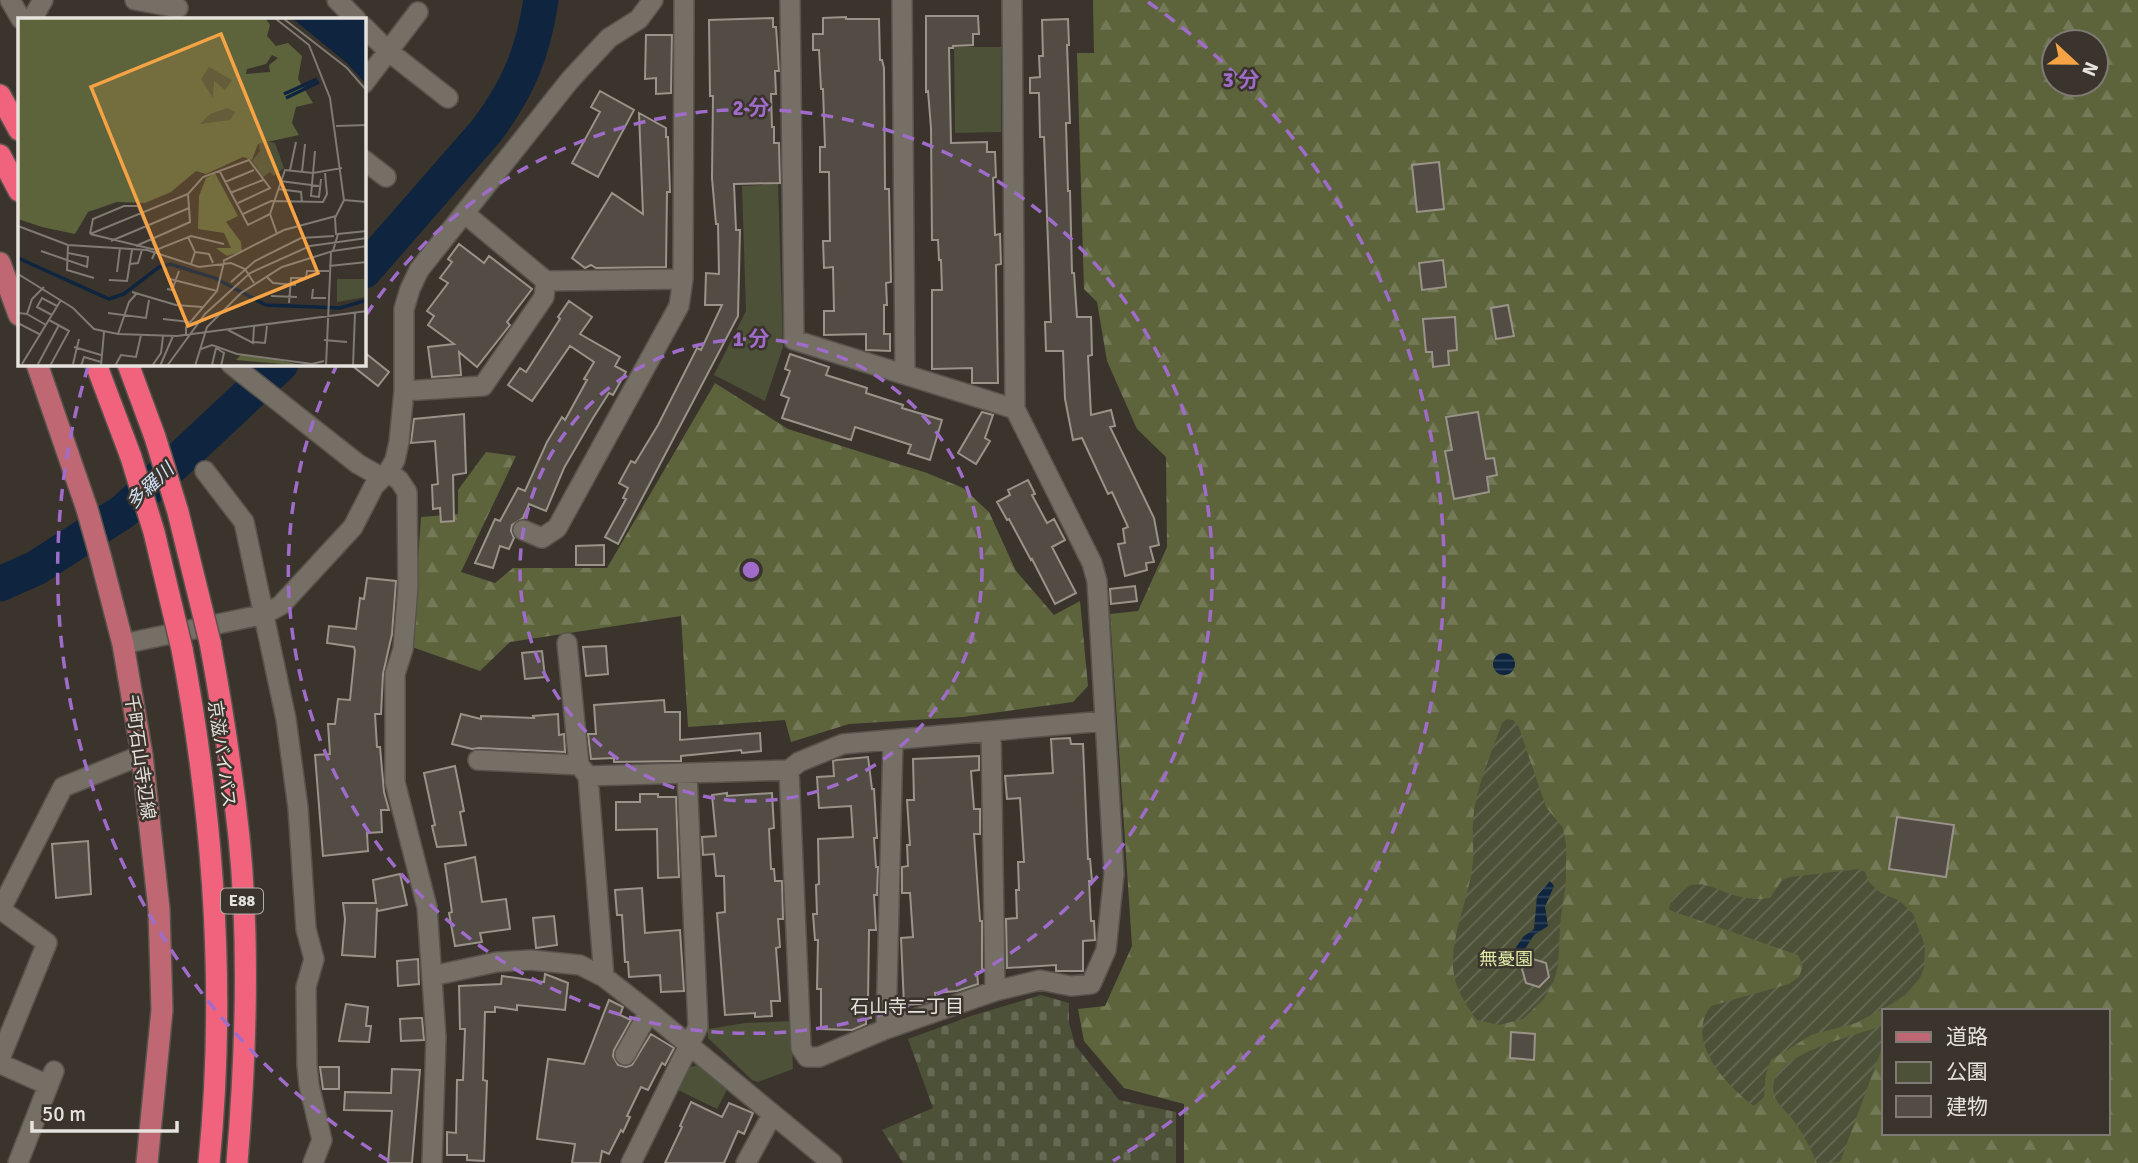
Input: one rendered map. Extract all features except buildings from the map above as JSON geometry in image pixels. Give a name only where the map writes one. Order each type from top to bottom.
[{"type":"highway","points":[[0,95],[18,128]]},
{"type":"highway","points":[[0,155],[18,189]]},
{"type":"highway","name":"京滋バイパス","points":[[97,366],[131,457],[155,532],[183,649],[202,760],[215,892],[216,1045],[209,1163]]},
{"type":"highway","name":"京滋バイパス","points":[[129,366],[155,437],[178,512],[211,642],[225,723],[239,840],[244,929],[244,1071],[237,1163]]},
{"type":"main road","points":[[0,263],[18,312]]},
{"type":"main road","points":[[0,293],[18,323]]},
{"type":"main road","name":"千町石山寺辺線","points":[[38,366],[88,509],[123,644],[142,755],[159,909],[162,1010],[147,1163]]},
{"type":"street","points":[[9,0],[20,18]]},
{"type":"street","points":[[33,18],[43,0]]},
{"type":"street","points":[[135,0],[179,9]]},
{"type":"street","points":[[337,0],[355,18]]},
{"type":"street","points":[[123,644],[265,614],[281,606],[353,527],[374,486],[395,460],[404,391],[404,309],[419,270],[570,80],[609,38],[639,19],[653,0]]},
{"type":"street","points":[[523,530],[542,538],[557,528],[678,306],[683,279],[684,0]]},
{"type":"street","points":[[790,0],[794,340],[1015,409]]},
{"type":"street","points":[[901,0],[905,374]]},
{"type":"street","points":[[789,770],[801,1048],[807,1058],[819,1057],[886,1029],[995,990],[1040,980],[1071,986],[1091,984],[1106,950],[1114,874],[1097,581],[1092,563],[1015,409],[1012,0]]},
{"type":"street","points":[[366,80],[418,12]]},
{"type":"street","points":[[366,29],[388,51],[448,98]]},
{"type":"street","points":[[366,162],[386,177]]},
{"type":"street","points":[[464,213],[546,281],[683,279]]},
{"type":"street","points":[[404,391],[483,386],[544,297],[546,281]]},
{"type":"street","points":[[237,368],[358,464],[399,480],[407,492],[408,587],[402,649],[395,674],[395,782],[427,907],[436,1037],[432,1163]]},
{"type":"street","points":[[205,471],[244,522],[286,719],[298,808],[306,929],[314,959],[306,987],[307,1065],[322,1140],[313,1163]]},
{"type":"street","points":[[567,643],[604,977]]},
{"type":"street","points":[[478,760],[583,771],[687,774],[789,770],[799,762],[843,744],[1105,721]]},
{"type":"street","points":[[991,731],[995,990]]},
{"type":"street","points":[[886,1029],[893,740]]},
{"type":"street","points":[[18,1163],[51,1078],[3,1065],[1,1056],[47,943],[0,910],[63,787],[142,755]]},
{"type":"street","points":[[631,1163],[698,1027],[687,774]]},
{"type":"street","points":[[432,976],[497,962],[531,960],[580,965],[604,977],[690,1044],[830,1162]]},
{"type":"street","points":[[625,1055],[649,1012]]},
{"type":"street","points":[[746,1163],[772,1115]]},
{"type":"green space","points":[[1093,0],[2138,0],[2138,1163],[1184,1163],[1184,1104],[1124,1088],[1084,1041],[1078,1009],[1105,1006],[1132,946],[1110,614],[1138,611],[1167,547],[1166,457],[1137,429],[1107,361],[1097,302],[1084,289],[1077,53],[1094,53]]},
{"type":"green space","points":[[954,47],[1001,47],[1001,132],[955,133]]},
{"type":"green space","points":[[778,184],[783,347],[765,401],[714,375],[746,311],[742,186]]},
{"type":"green space","points":[[715,383],[788,429],[927,473],[963,488],[989,512],[1016,571],[1054,615],[1080,601],[1088,686],[1073,702],[963,717],[849,724],[791,742],[785,720],[688,727],[681,616],[510,642],[480,671],[412,647],[421,517],[458,514],[458,490],[486,452],[516,456],[461,572],[495,583],[513,568],[607,568]]},
{"type":"green space","name":"無憂園","points":[[1507,719],[1518,725],[1546,807],[1563,828],[1566,881],[1558,967],[1553,983],[1543,1000],[1523,1019],[1499,1025],[1477,1020],[1468,1008],[1455,981],[1453,954],[1473,864],[1474,810],[1484,772],[1502,723]]},
{"type":"green space","points":[[1859,869],[1865,872],[1869,882],[1881,893],[1900,901],[1913,914],[1925,946],[1924,968],[1920,978],[1905,995],[1890,1005],[1856,1023],[1811,1035],[1771,1060],[1766,1074],[1764,1097],[1754,1106],[1732,1087],[1712,1061],[1702,1033],[1704,1019],[1711,1006],[1789,984],[1799,977],[1803,965],[1798,955],[1669,909],[1675,897],[1692,885],[1706,885],[1746,898],[1766,899],[1770,898],[1782,880]]},
{"type":"green space","points":[[1041,995],[1069,1003],[1069,1022],[1075,1045],[1119,1100],[1176,1112],[1176,1163],[903,1163],[882,1130],[933,1108],[908,1039]]},
{"type":"green space","points":[[791,1021],[793,1069],[758,1082],[752,1080],[708,1038],[708,1029],[745,1023]]},
{"type":"green space","points":[[1882,1026],[1882,1048],[1840,1162],[1817,1163],[1800,1131],[1776,1099],[1773,1084],[1780,1071],[1793,1060],[1831,1043]]},
{"type":"green space","points":[[700,1065],[729,1086],[717,1109],[678,1090],[690,1067]]},
{"type":"water","points":[[1504,653],[1512,656],[1515,664],[1512,672],[1504,675],[1496,672],[1493,664],[1496,656]]},
{"type":"water","points":[[1550,881],[1554,886],[1545,907],[1548,926],[1534,935],[1519,958],[1512,959],[1511,955],[1523,937],[1534,929],[1537,896]]},
{"type":"waterway","name":"多羅川","points":[[366,269],[487,130],[508,99],[529,53],[541,0]]},
{"type":"waterway","name":"多羅川","points":[[0,584],[36,568],[124,511],[279,366]]},
{"type":"district","name":"石山寺二丁目","points":[[907,1007]]}]
